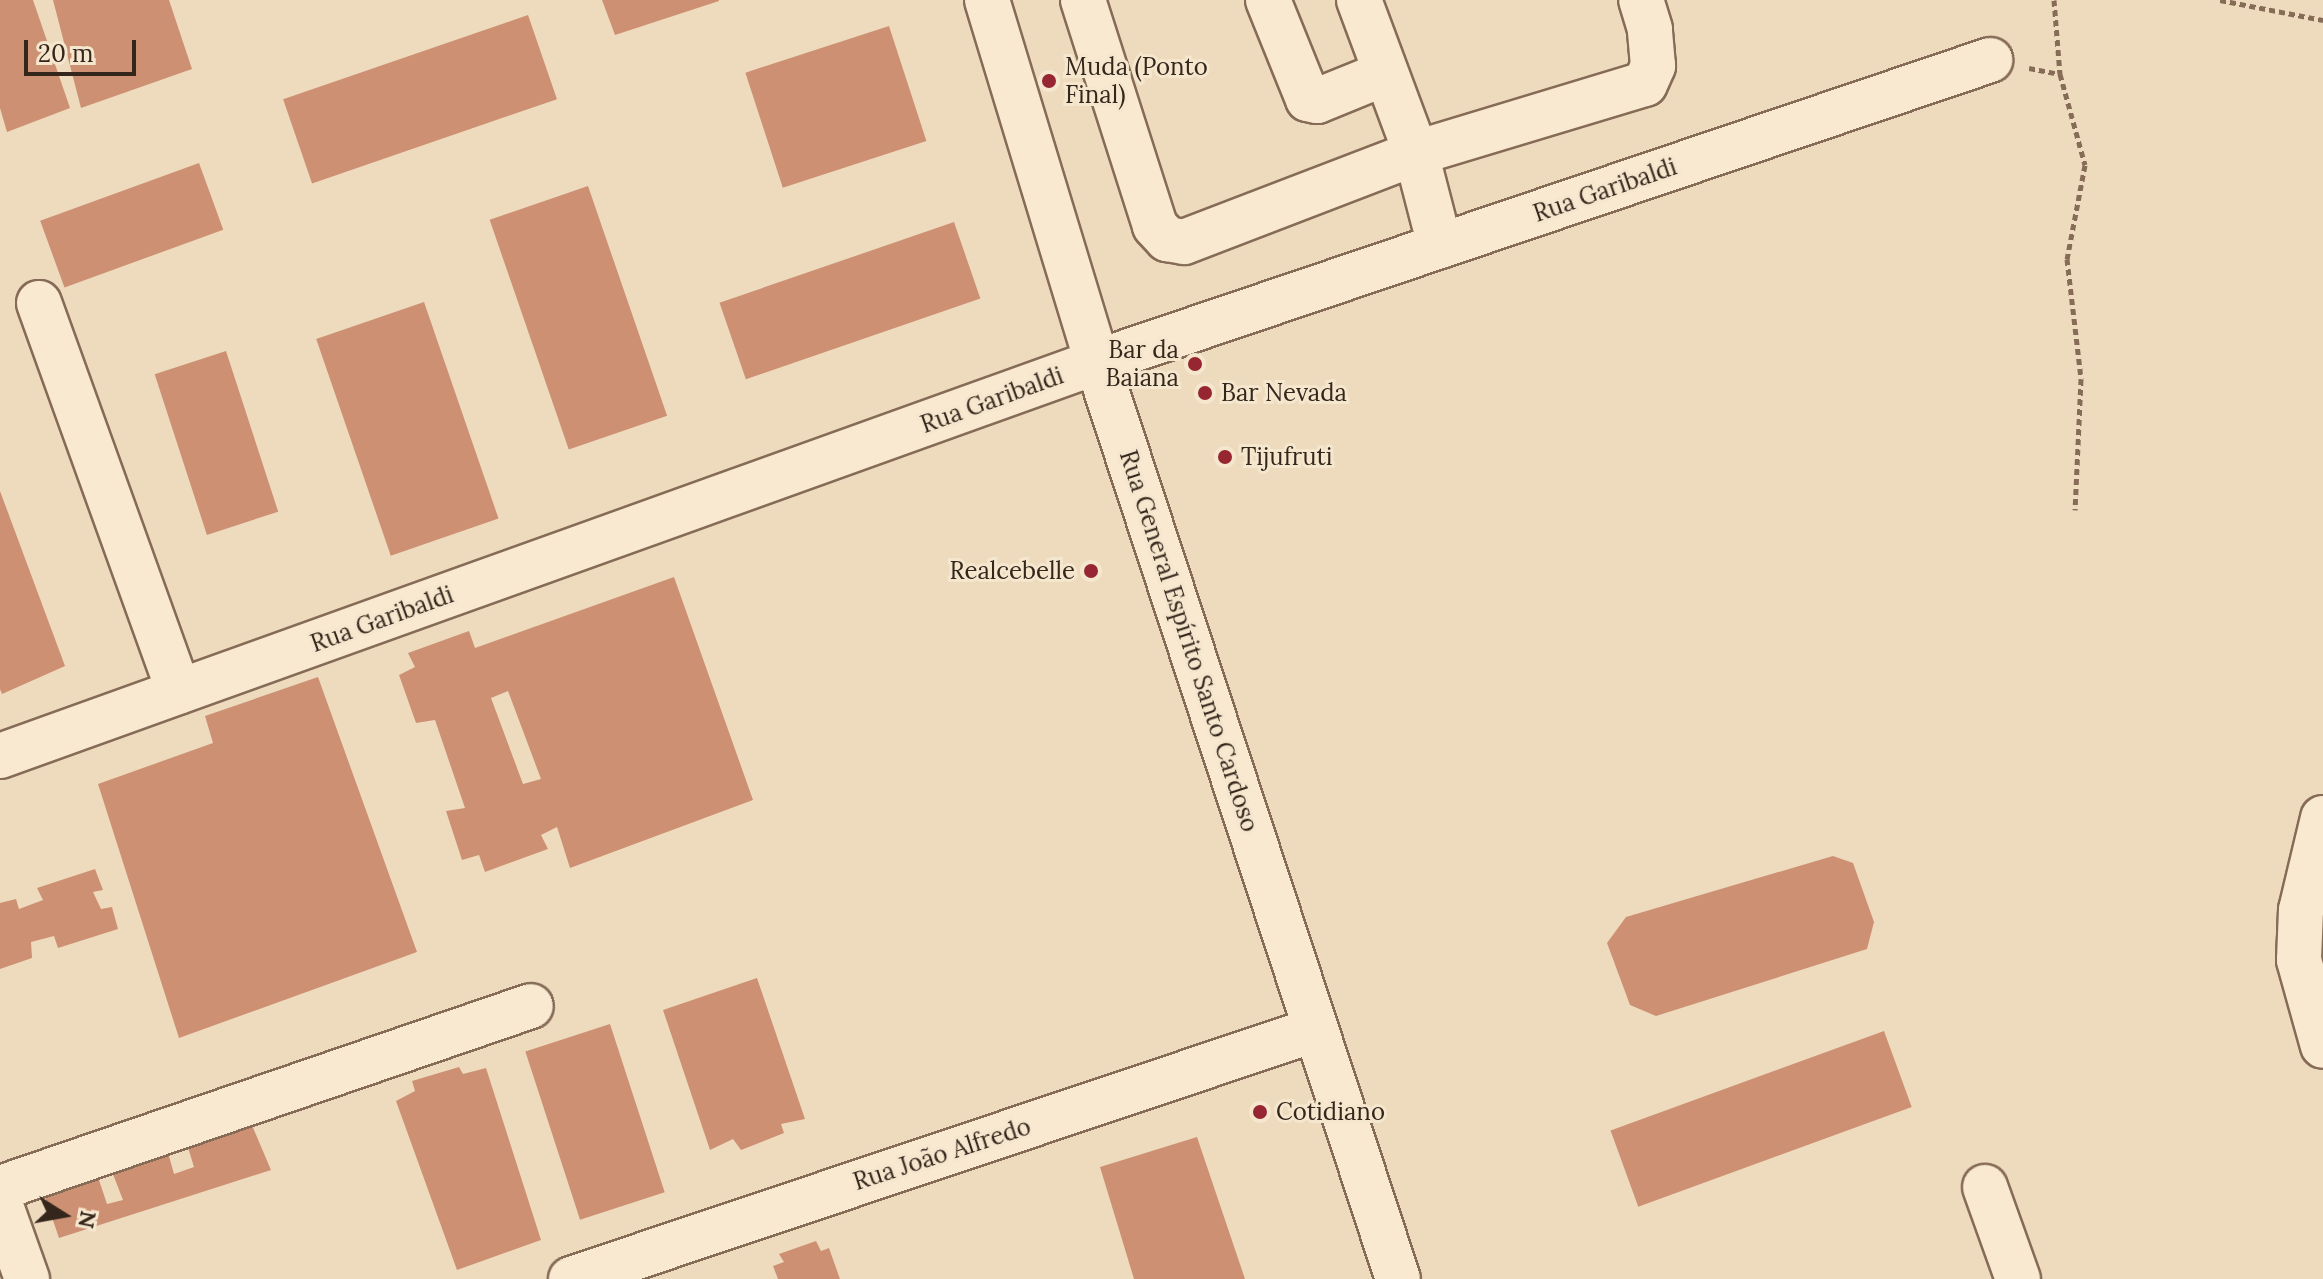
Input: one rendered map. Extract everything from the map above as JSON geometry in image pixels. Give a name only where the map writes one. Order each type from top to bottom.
[{"type":"street","name":"Rua General Espírito Santo Cardoso","points":[[987,0],[1097,362],[1398,1279]]},
{"type":"street","points":[[1083,0],[1155,226],[1167,239],[1184,242],[1416,153],[1645,84],[1653,66],[1650,29],[1641,0]]},
{"type":"street","points":[[1268,0],[1308,99],[1317,101],[1386,73]]},
{"type":"street","points":[[1359,0],[1416,153],[1440,246]]},
{"type":"street","name":"Rua Garibaldi","points":[[0,756],[1097,362],[1990,60]]},
{"type":"street","points":[[39,303],[179,692]]},
{"type":"street","points":[[2323,818],[2301,910],[2299,960],[2323,1046]]},
{"type":"street","points":[[0,1188],[531,1006]]},
{"type":"street","name":"Rua João Alfredo","points":[[571,1279],[1314,1030]]},
{"type":"street","points":[[1985,1187],[2018,1279]]},
{"type":"street","points":[[0,1203],[27,1279]]},
{"type":"path","points":[[2054,0],[2060,74],[2085,165],[2067,259],[2081,379],[2075,510]]},
{"type":"path","points":[[2220,0],[2323,20]]},
{"type":"building","points":[[0,0],[33,0],[70,108],[7,132],[0,108]]},
{"type":"building","points":[[53,0],[169,0],[192,69],[81,108]]},
{"type":"building","points":[[602,0],[719,0],[719,1],[615,35]]},
{"type":"building","points":[[528,15],[557,99],[312,183],[283,99]]},
{"type":"building","points":[[889,26],[926,141],[783,188],[745,73]]},
{"type":"building","points":[[199,163],[223,230],[64,288],[40,221]]},
{"type":"building","points":[[588,186],[667,416],[569,450],[490,220]]},
{"type":"building","points":[[954,222],[980,299],[746,379],[720,303]]},
{"type":"building","points":[[424,302],[499,519],[391,556],[316,339]]},
{"type":"building","points":[[226,351],[278,512],[207,535],[155,374]]},
{"type":"building","points":[[0,491],[65,666],[2,694],[0,689]]},
{"type":"building","points":[[674,577],[753,800],[570,868],[557,827],[541,835],[548,849],[485,872],[479,855],[462,860],[446,811],[465,808],[435,720],[416,723],[399,675],[415,667],[408,653],[469,631],[475,648]],"holes":[[[508,691],[541,779],[523,784],[491,698]]]},
{"type":"building","points":[[318,677],[417,952],[179,1038],[98,784],[213,743],[205,716]]},
{"type":"building","points":[[1833,856],[1853,863],[1874,922],[1867,949],[1656,1016],[1630,1005],[1607,943],[1626,917]]},
{"type":"building","points":[[95,869],[103,890],[93,892],[101,909],[112,907],[118,929],[58,948],[54,936],[31,942],[32,958],[0,969],[0,903],[16,899],[19,909],[43,900],[37,888]]},
{"type":"building","points":[[757,978],[805,1119],[781,1124],[784,1133],[741,1150],[733,1139],[710,1150],[663,1010]]},
{"type":"building","points":[[610,1024],[665,1192],[580,1220],[525,1052]]},
{"type":"building","points":[[1884,1031],[1912,1107],[1638,1207],[1611,1131]]},
{"type":"building","points":[[459,1067],[463,1074],[486,1068],[541,1240],[457,1270],[396,1101],[415,1091],[412,1081]]},
{"type":"building","points":[[251,1123],[271,1170],[59,1238],[45,1197],[96,1171],[107,1204],[123,1200],[109,1164],[167,1149],[174,1174],[194,1167],[186,1141]]},
{"type":"building","points":[[1197,1137],[1245,1279],[1134,1279],[1100,1167]]},
{"type":"building","points":[[816,1241],[821,1251],[829,1248],[840,1279],[778,1279],[773,1266],[784,1262],[779,1254]]},
{"type":"place","name":"Muda (Ponto Final)","points":[[1049,81]]},
{"type":"place","name":"Bar da Baiana","points":[[1195,364]]},
{"type":"place","name":"Bar Nevada","points":[[1205,393]]},
{"type":"place","name":"Tijufruti","points":[[1225,457]]},
{"type":"place","name":"Realcebelle","points":[[1091,571]]},
{"type":"place","name":"Cotidiano","points":[[1260,1112]]}]
